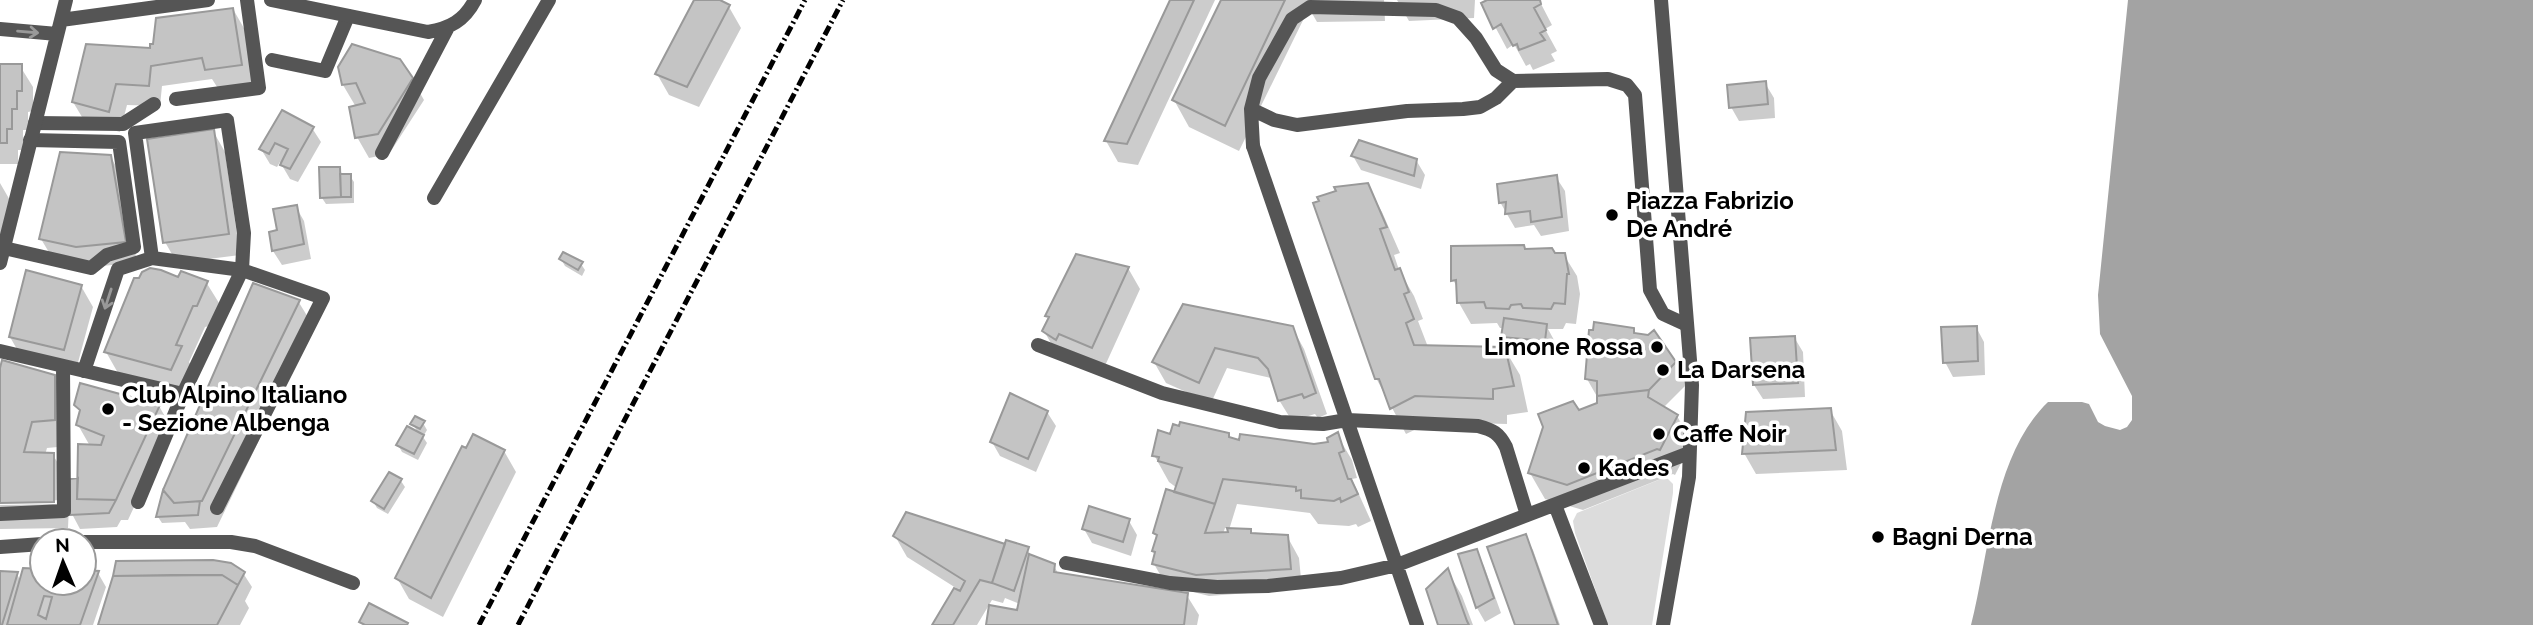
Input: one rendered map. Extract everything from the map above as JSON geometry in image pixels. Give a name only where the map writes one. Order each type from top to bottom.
[{"type":"street","points":[[30,140],[119,142],[134,247],[107,255],[91,268],[2,256],[34,123],[66,0]]},
{"type":"street","points":[[0,29],[59,27],[208,0]]},
{"type":"street","points":[[176,99],[258,89],[247,0]]},
{"type":"street","points":[[271,0],[428,32],[447,29],[461,20],[475,0]]},
{"type":"street","points":[[434,198],[549,0]]},
{"type":"street","points":[[1661,0],[1692,385],[1689,477],[1663,625]]},
{"type":"street","points":[[1417,625],[1254,146],[1251,109],[1259,78],[1292,19],[1310,7],[1437,10],[1458,18],[1476,38],[1496,70],[1513,81],[1608,79],[1627,85],[1635,95],[1650,290],[1662,314],[1687,325]]},
{"type":"street","points":[[272,60],[325,71],[348,16]]},
{"type":"street","points":[[382,153],[447,29]]},
{"type":"street","points":[[1251,109],[1274,120],[1297,125],[1407,111],[1463,109],[1488,103],[1513,81]]},
{"type":"street","points":[[34,123],[123,124],[154,104]]},
{"type":"street","points":[[138,502],[183,394],[242,270],[244,233],[227,120],[135,133],[152,258]]},
{"type":"street","points":[[84,370],[118,269],[152,258],[242,270],[323,298],[218,508]]},
{"type":"street","points":[[1038,345],[1162,393],[1280,422],[1323,424],[1347,420],[1478,426],[1493,430],[1506,447],[1528,515]]},
{"type":"street","points":[[0,351],[183,394]]},
{"type":"street","points":[[0,513],[64,511],[63,366]]},
{"type":"street","points":[[1066,563],[1170,583],[1217,587],[1268,586],[1341,579],[1396,565],[1689,453]]},
{"type":"street","points":[[1555,505],[1601,625]]},
{"type":"street","points":[[98,542],[230,542],[255,545],[353,583]]},
{"type":"street","points":[[0,547],[28,545]]},
{"type":"shaded area","points":[[2128,0],[2533,0],[2533,625],[1971,625],[2004,477],[2015,449],[2030,424],[2048,402],[2089,404],[2098,422],[2120,430],[2127,427],[2132,420],[2132,396],[2100,334],[2098,295]]},
{"type":"shaded area","points":[[1666,477],[1673,484],[1673,493],[1652,625],[1608,625],[1573,521],[1577,513]]},
{"type":"building","points":[[694,0],[720,0],[730,5],[687,87],[655,74]]},
{"type":"building","points":[[1170,0],[1194,0],[1127,144],[1104,141]]},
{"type":"building","points":[[1221,0],[1285,0],[1225,126],[1172,100]]},
{"type":"building","points":[[1487,0],[1540,0],[1541,4],[1534,8],[1546,30],[1540,33],[1545,40],[1519,50],[1517,44],[1513,46],[1501,24],[1493,29],[1481,3]]},
{"type":"building","points":[[233,8],[242,65],[205,70],[202,58],[151,66],[149,86],[116,84],[109,112],[72,102],[86,44],[150,48],[150,44],[153,44],[156,18]]},
{"type":"building","points":[[352,44],[400,59],[413,78],[378,134],[355,138],[349,107],[365,103],[356,83],[342,85],[338,67]]},
{"type":"building","points":[[0,64],[22,64],[22,91],[17,91],[17,109],[12,109],[12,129],[7,129],[7,143],[0,143]]},
{"type":"building","points":[[1766,81],[1768,104],[1729,108],[1727,85]]},
{"type":"building","points":[[282,110],[314,127],[290,169],[280,165],[288,149],[275,143],[269,154],[259,149]]},
{"type":"building","points":[[214,129],[229,234],[163,243],[147,139]]},
{"type":"building","points":[[1359,140],[1417,159],[1414,176],[1351,156]]},
{"type":"building","points":[[60,152],[111,155],[126,242],[76,247],[39,239]]},
{"type":"building","points":[[319,167],[340,167],[341,197],[320,198]]},
{"type":"building","points":[[340,174],[351,174],[351,197],[341,197]]},
{"type":"building","points":[[1557,175],[1562,217],[1531,222],[1530,211],[1505,214],[1506,202],[1499,203],[1497,184]]},
{"type":"building","points":[[1368,183],[1387,227],[1380,229],[1395,270],[1400,268],[1409,292],[1404,294],[1414,319],[1406,323],[1414,345],[1505,347],[1514,386],[1493,389],[1493,399],[1415,396],[1390,409],[1379,379],[1375,379],[1313,203],[1319,201],[1317,197],[1336,191],[1334,187]]},
{"type":"building","points":[[297,205],[304,244],[272,251],[269,232],[277,230],[273,209]]},
{"type":"building","points":[[1524,245],[1525,249],[1552,248],[1555,253],[1565,253],[1569,274],[1565,304],[1554,303],[1551,309],[1523,308],[1521,304],[1511,305],[1509,309],[1486,308],[1484,302],[1457,303],[1456,280],[1451,281],[1451,246]]},
{"type":"building","points":[[563,252],[583,262],[578,270],[559,259]]},
{"type":"building","points":[[1076,254],[1129,267],[1092,348],[1059,334],[1056,340],[1042,331],[1049,317],[1045,316]]},
{"type":"building","points":[[150,268],[178,277],[181,271],[208,281],[197,306],[193,306],[176,345],[182,346],[171,370],[104,352],[134,278],[139,278],[142,272]]},
{"type":"building","points":[[26,270],[82,285],[64,350],[9,337]]},
{"type":"building","points":[[253,283],[300,300],[202,501],[174,503],[163,490]]},
{"type":"building","points":[[1183,304],[1293,326],[1316,393],[1304,398],[1302,394],[1278,401],[1268,369],[1258,358],[1215,348],[1199,383],[1152,362]]},
{"type":"building","points":[[1504,318],[1547,324],[1545,341],[1501,337]]},
{"type":"building","points":[[1594,322],[1634,328],[1634,333],[1648,335],[1654,330],[1676,362],[1649,390],[1597,396],[1597,381],[1585,379],[1589,330],[1593,330]]},
{"type":"building","points":[[1977,326],[1978,361],[1943,363],[1941,327]]},
{"type":"building","points":[[1795,336],[1798,383],[1753,385],[1750,338]]},
{"type":"building","points":[[2,360],[55,375],[55,420],[32,422],[24,452],[54,453],[54,502],[0,503]]},
{"type":"building","points":[[80,383],[160,405],[116,500],[77,499],[78,444],[101,445],[104,436],[76,425],[80,410],[74,405]]},
{"type":"building","points":[[1649,390],[1648,397],[1678,415],[1660,450],[1567,485],[1528,473],[1543,427],[1538,414],[1573,401],[1579,410],[1597,403],[1597,396]]},
{"type":"building","points":[[1010,393],[1048,411],[1028,459],[990,442]]},
{"type":"building","points":[[1831,408],[1836,450],[1742,454],[1746,412]]},
{"type":"building","points":[[415,416],[425,421],[420,429],[410,424]]},
{"type":"building","points":[[1180,422],[1229,433],[1229,437],[1239,440],[1240,434],[1314,444],[1328,442],[1327,438],[1338,432],[1344,451],[1339,453],[1348,479],[1351,479],[1358,494],[1341,502],[1340,498],[1334,501],[1301,498],[1301,490],[1296,491],[1296,487],[1223,479],[1215,504],[1174,492],[1182,468],[1158,461],[1159,457],[1152,456],[1158,430],[1170,434],[1173,424],[1179,426]]},
{"type":"building","points":[[407,426],[424,435],[414,454],[396,445]]},
{"type":"building","points":[[473,434],[505,450],[431,598],[395,578],[462,446],[466,448]]},
{"type":"building","points":[[389,472],[402,479],[384,509],[371,501]]},
{"type":"building","points":[[78,478],[77,499],[116,500],[109,513],[70,515],[70,479]]},
{"type":"building","points":[[1166,489],[1215,504],[1205,533],[1228,532],[1227,528],[1251,529],[1251,533],[1288,535],[1291,569],[1196,575],[1152,564],[1155,552],[1152,551],[1157,535],[1153,533]]},
{"type":"building","points":[[163,490],[174,503],[200,501],[198,515],[156,517]]},
{"type":"building","points":[[1089,506],[1130,519],[1123,542],[1082,529]]},
{"type":"building","points":[[906,512],[1005,544],[992,583],[980,580],[953,625],[932,625],[954,588],[960,591],[965,581],[893,536]]},
{"type":"building","points":[[1526,534],[1558,625],[1515,625],[1487,547]]},
{"type":"building","points":[[1006,540],[1029,547],[1014,591],[992,583]]},
{"type":"building","points":[[1477,549],[1494,598],[1476,608],[1458,554]]},
{"type":"building","points":[[1029,554],[1055,564],[1054,572],[1188,593],[1184,625],[986,625],[989,605],[1017,610]]},
{"type":"building","points":[[213,560],[231,563],[245,572],[238,585],[222,575],[113,576],[116,561]]},
{"type":"building","points":[[23,568],[28,568],[28,597],[44,597],[38,615],[46,619],[52,597],[90,597],[80,625],[7,625]]},
{"type":"building","points":[[1448,568],[1469,625],[1438,625],[1426,589]]},
{"type":"building","points":[[0,571],[18,572],[2,625],[0,625]]},
{"type":"building","points":[[222,575],[238,585],[217,625],[98,625],[113,576]]},
{"type":"building","points":[[369,603],[408,623],[407,625],[365,625],[359,622]]},
{"type":"railway","points":[[479,625],[805,0]]},
{"type":"railway","points":[[518,625],[843,0]]},
{"type":"place","name":"Piazza Fabrizio De André","points":[[1612,215]]},
{"type":"place","name":"Limone Rossa","points":[[1657,347]]},
{"type":"place","name":"La Darsena","points":[[1663,370]]},
{"type":"place","name":"Club Alpino Italiano - Sezione Albenga","points":[[108,409]]},
{"type":"place","name":"Caffe Noir","points":[[1659,434]]},
{"type":"place","name":"Kades","points":[[1584,468]]},
{"type":"place","name":"Bagni Derna","points":[[1878,537]]}]
